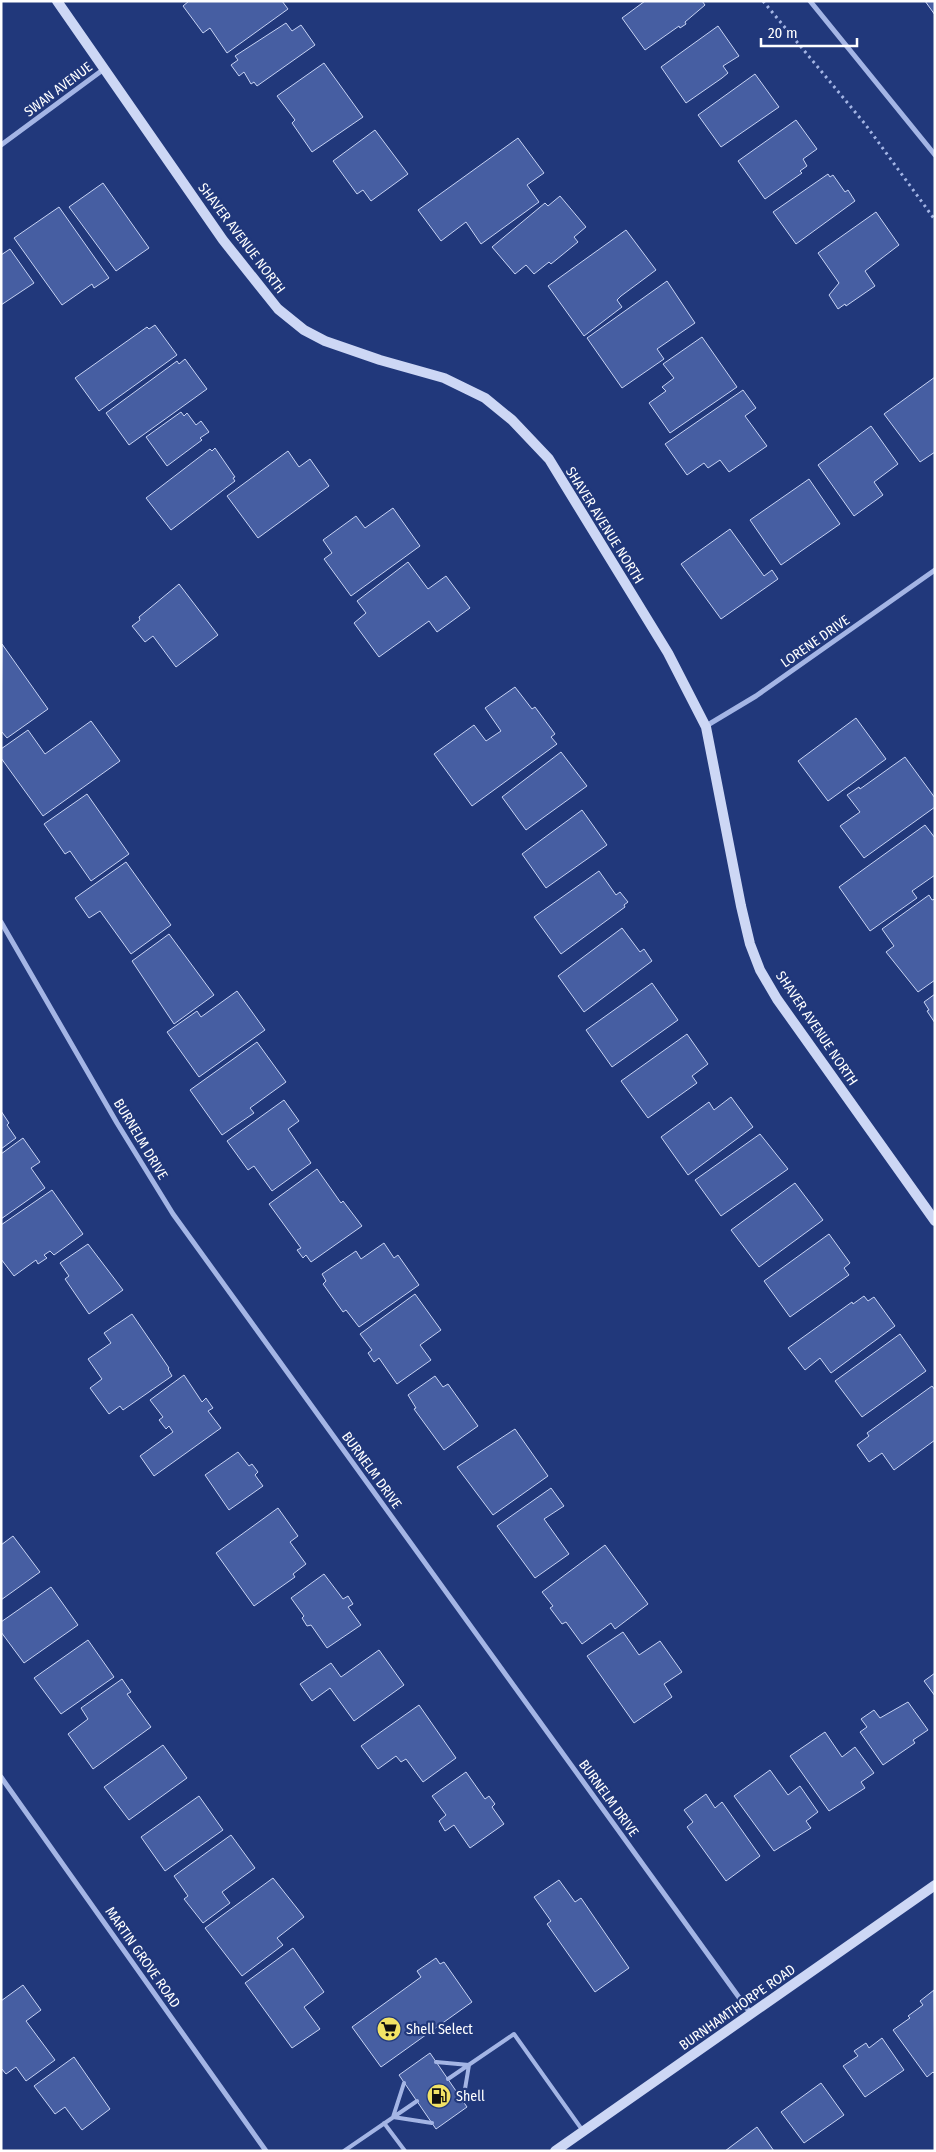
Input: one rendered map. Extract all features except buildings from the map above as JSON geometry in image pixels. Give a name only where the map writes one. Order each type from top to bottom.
[{"type":"street","name":"SHAVER AVENUE NORTH","points":[[56,1],[223,240],[278,309],[304,330],[325,341],[380,360],[444,378],[485,398],[512,420],[549,459],[668,653],[706,727],[741,906],[750,944],[760,970],[777,999],[935,1221]]},
{"type":"street","points":[[810,1],[935,155]]},
{"type":"street","name":"SWAN AVENUE","points":[[1,145],[104,69]]},
{"type":"street","name":"LORENE DRIVE","points":[[706,727],[756,696],[935,570]]},
{"type":"street","name":"BURNELM DRIVE","points":[[1,922],[117,1123],[173,1214],[751,2014]]},
{"type":"street","name":"MARTIN GROVE ROAD","points":[[1,1777],[266,2151]]},
{"type":"street","name":"BURNHAMTHORPE ROAD","points":[[555,2151],[935,1885]]},
{"type":"lane","points":[[448,2079],[514,2034],[584,2131]]},
{"type":"lane","points":[[436,2062],[469,2065]]},
{"type":"lane","points":[[463,2101],[469,2065]]},
{"type":"lane","points":[[393,2117],[404,2082]]},
{"type":"lane","points":[[344,2151],[417,2101]]},
{"type":"lane","points":[[393,2117],[432,2123]]},
{"type":"lane","points":[[384,2123],[405,2151]]},
{"type":"path","points":[[763,1],[865,124],[935,220]]},
{"type":"place","name":"Shell Select","points":[[389,2029]]},
{"type":"place","name":"Shell","points":[[439,2096]]}]
